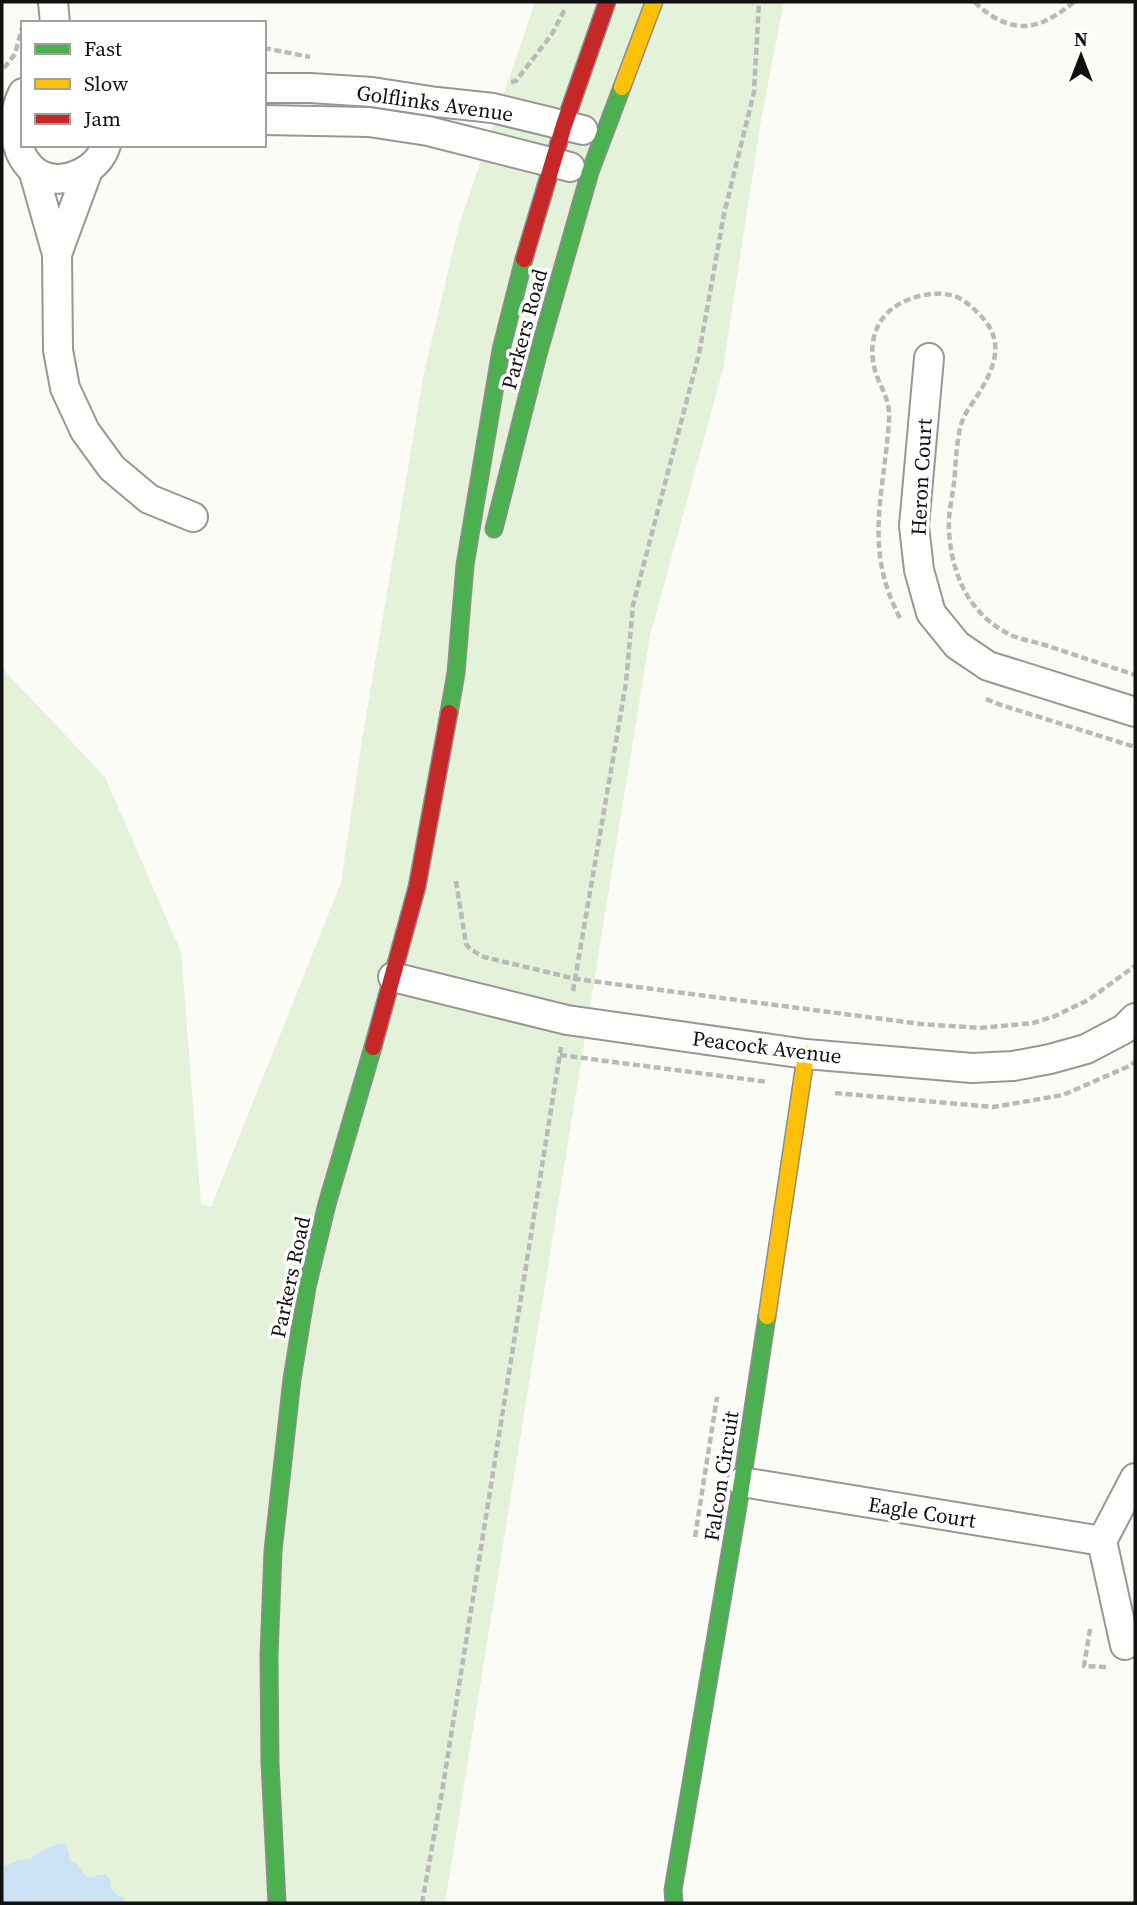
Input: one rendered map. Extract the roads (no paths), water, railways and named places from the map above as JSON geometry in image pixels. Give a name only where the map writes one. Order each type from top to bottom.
[{"type":"main road","name":"Parkers Road","points":[[277,1903],[270,1763],[269,1656],[273,1551],[292,1380],[307,1287],[327,1204],[417,887],[456,673],[465,565],[501,350],[524,257],[564,125],[607,2]]},
{"type":"main road","name":"Parkers Road","points":[[491,543],[537,358],[590,172],[653,2]]},
{"type":"main road","name":"Parkers Road","points":[[456,673],[478,595]]},
{"type":"main road","name":"Falcon Circuit","points":[[674,1903],[673,1890],[742,1482],[806,1054]]},
{"type":"street","name":"Golflinks Avenue","points":[[266,88],[372,92],[493,108],[602,136]]},
{"type":"street","points":[[13,103],[8,120],[8,137],[58,254]]},
{"type":"street","name":"Golflinks Avenue","points":[[266,120],[369,122],[428,131],[590,172]]},
{"type":"street","points":[[20,169],[52,179],[71,178],[103,153]]},
{"type":"street","points":[[103,153],[58,254],[58,350],[65,388],[85,432],[112,468],[149,499],[192,517]]},
{"type":"street","name":"Heron Court","points":[[929,358],[914,526],[919,570],[931,613],[957,645],[988,666],[1135,712]]},
{"type":"street","name":"Peacock Avenue","points":[[393,977],[567,1020],[806,1054],[972,1068],[1013,1066],[1086,1049],[1124,1028],[1135,1018]]},
{"type":"street","points":[[1119,1656],[1102,1541],[1135,1478]]},
{"type":"street","name":"Eagle Court","points":[[742,1482],[1102,1541]]},
{"type":"water","points":[[62,1843],[67,1846],[71,1862],[77,1864],[86,1877],[106,1875],[110,1879],[113,1892],[124,1898],[123,1903],[2,1903],[2,1867],[30,1859],[46,1848]]}]
